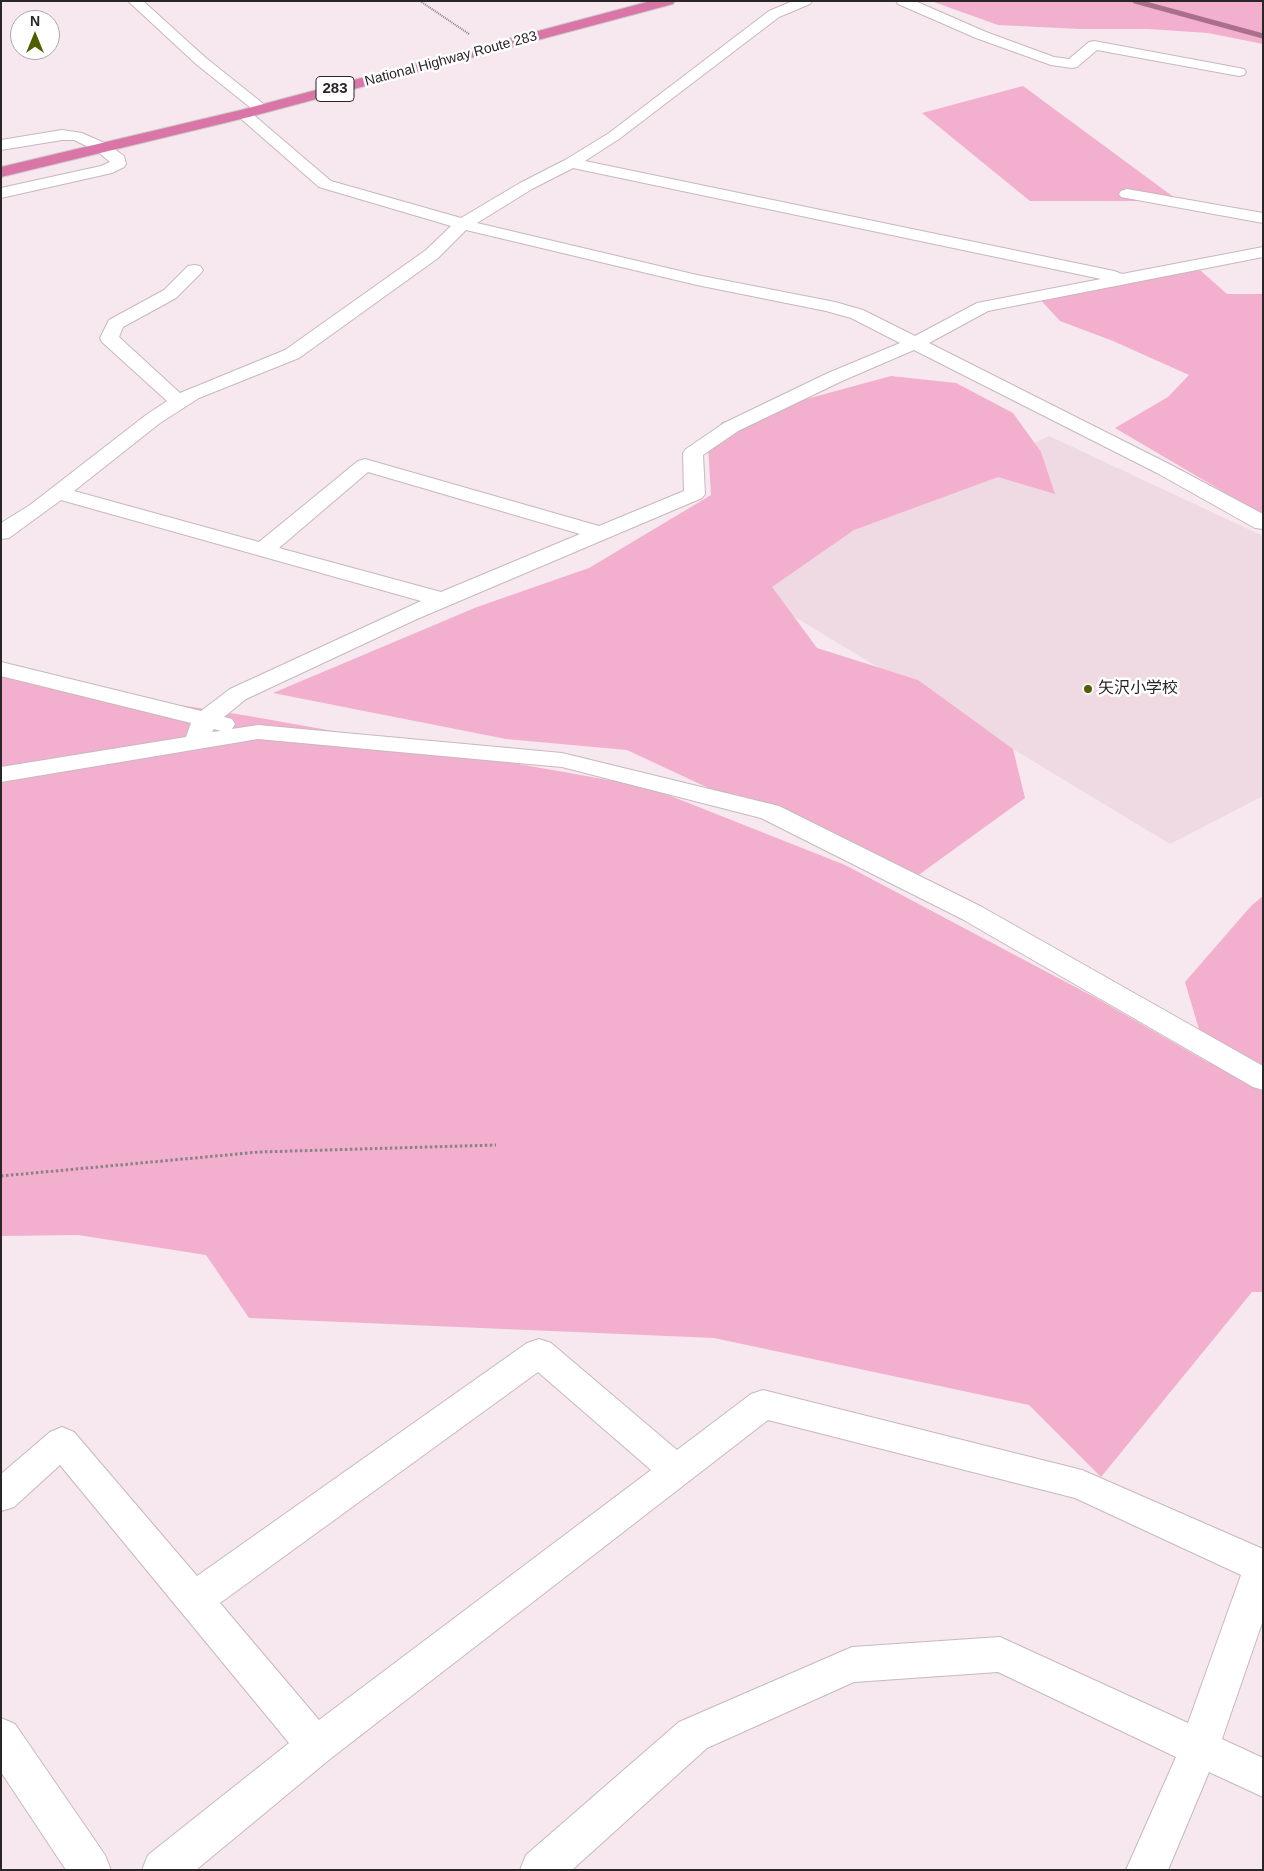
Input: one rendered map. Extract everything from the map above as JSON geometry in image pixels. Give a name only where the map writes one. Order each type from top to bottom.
[{"type":"highway","name":"National Highway Route 283","points":[[1,172],[244,114],[668,1]]},
{"type":"street","points":[[135,1],[201,61],[261,109]]},
{"type":"street","points":[[1,533],[59,492],[153,419],[192,394],[292,354],[432,254],[463,224],[614,136],[774,14],[805,1]]},
{"type":"street","points":[[903,1],[981,35],[1052,61],[1072,64],[1094,46],[1239,72]]},
{"type":"street","points":[[244,114],[325,184],[463,224],[565,250],[697,280],[829,306],[857,314],[1164,469],[1263,523]]},
{"type":"street","points":[[1,145],[62,135],[77,136],[103,148],[118,159],[118,164],[106,170],[1,193]]},
{"type":"street","points":[[572,162],[1125,279]]},
{"type":"street","points":[[1127,194],[1263,218]]},
{"type":"street","points":[[201,731],[238,694],[443,600],[695,494],[693,453],[731,426],[835,377],[915,343],[983,307],[1263,252]]},
{"type":"street","points":[[179,402],[110,338],[115,324],[170,294],[194,270]]},
{"type":"street","points":[[263,550],[365,465],[602,534]]},
{"type":"street","points":[[59,492],[443,600]]},
{"type":"street","points":[[1,669],[201,731]]},
{"type":"street","points":[[1,775],[201,731],[258,732],[562,760],[770,812],[972,913],[1263,1080]]},
{"type":"street","points":[[194,1600],[539,1353],[676,1470]]},
{"type":"street","points":[[163,1870],[316,1746],[763,1404],[1082,1485],[1262,1567],[1200,1746],[1147,1870]]},
{"type":"street","points":[[1,1496],[62,1442],[316,1746]]},
{"type":"street","points":[[541,1870],[693,1735],[852,1665],[1000,1654],[1200,1746],[1263,1778]]},
{"type":"street","points":[[1,1737],[90,1870]]},
{"type":"path","points":[[420,1],[490,48]]},
{"type":"path","points":[[1,1176],[259,1152],[496,1145]]},
{"type":"shaded area","points":[[931,1],[1263,1],[1263,44],[1208,33],[1148,29],[1080,29],[998,25]]},
{"type":"shaded area","points":[[1023,86],[1179,201],[1030,201],[922,113]]},
{"type":"shaded area","points":[[1200,270],[1227,294],[1263,294],[1263,515],[1115,428],[1168,397],[1189,375],[1113,341],[1060,321],[1036,295]]},
{"type":"shaded area","points":[[891,376],[956,383],[1013,413],[1041,452],[1055,494],[998,477],[854,530],[772,587],[817,648],[918,680],[1013,749],[1025,798],[913,879],[627,750],[506,739],[273,693],[477,607],[589,568],[711,495],[708,445],[722,422]]},
{"type":"shaded area","name":"矢沢小学校","points":[[1049,436],[1263,536],[1263,796],[1170,844],[737,582]]},
{"type":"shaded area","points":[[1,663],[41,683],[249,716],[648,787],[845,865],[1096,998],[1209,1063],[1185,982],[1251,906],[1263,896],[1263,1292],[1252,1292],[1101,1477],[1029,1405],[714,1338],[249,1318],[206,1255],[78,1235],[1,1236]]},
{"type":"waterway","points":[[1135,1],[1263,36]]},
{"type":"place","name":"矢沢小学校","points":[[1088,689]]}]
